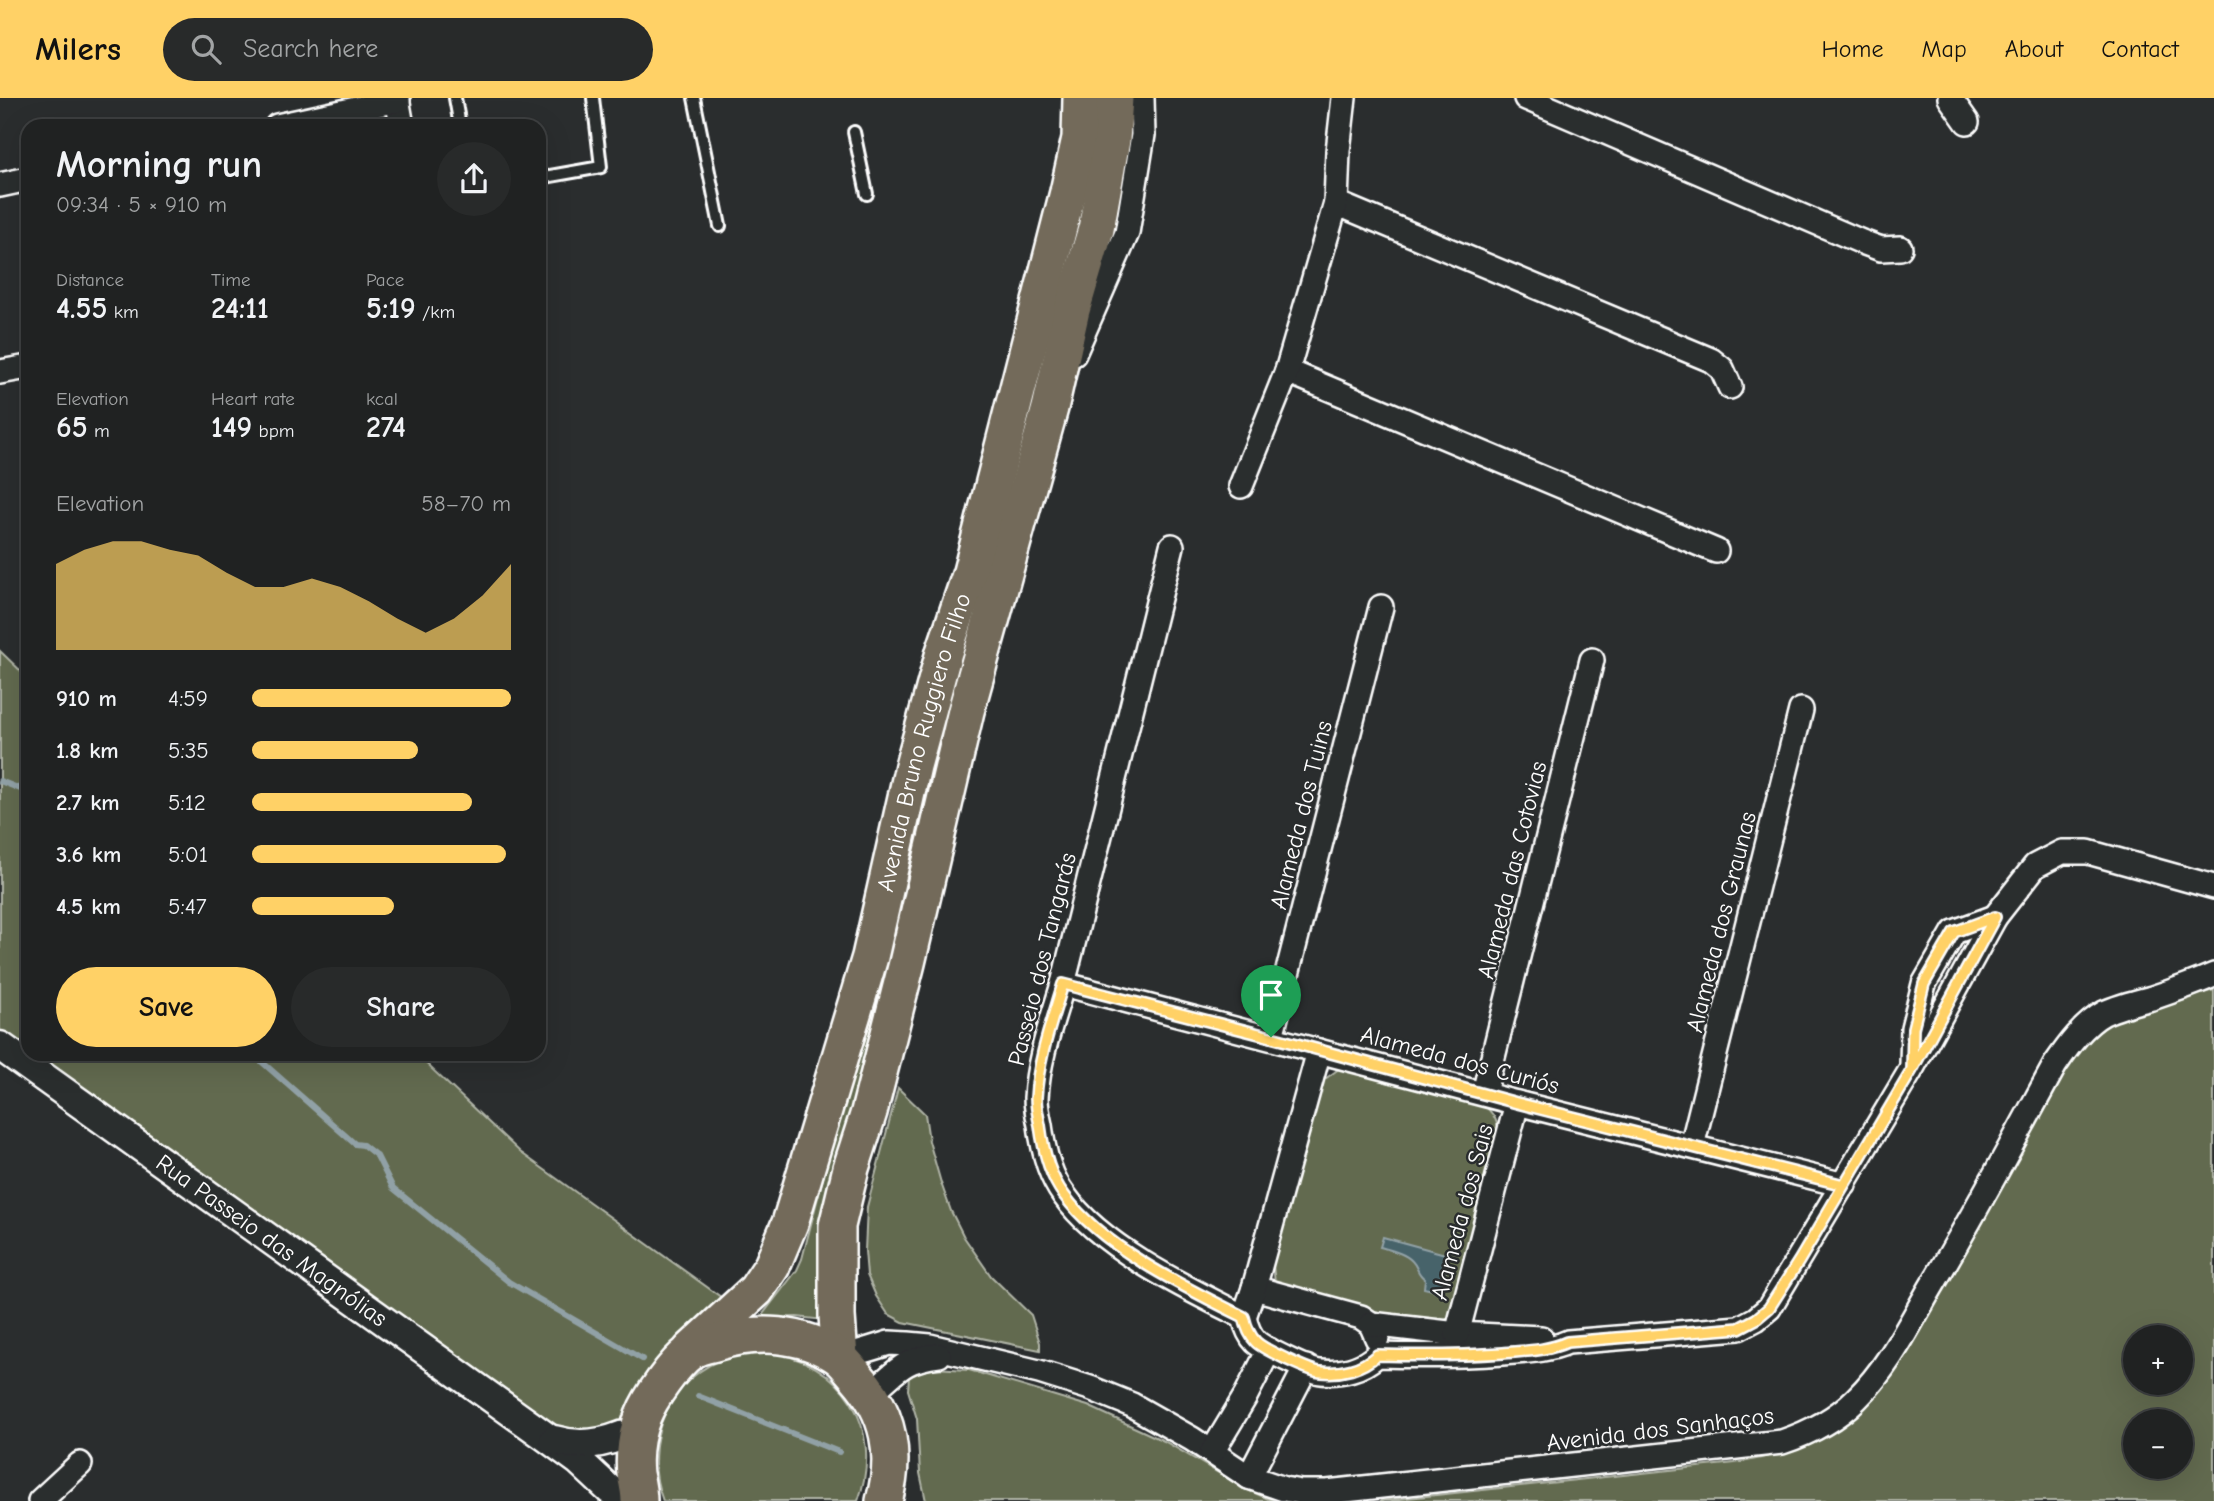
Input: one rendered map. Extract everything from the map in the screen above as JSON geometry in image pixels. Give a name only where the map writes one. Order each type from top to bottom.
[{"type":"main road","name":"Avenida Bruno Ruggiero Filho","points":[[639,1501],[635,1449],[643,1416],[655,1393],[691,1350],[756,1290],[772,1266],[797,1198],[870,957],[913,766],[944,652],[971,572],[1068,192],[1080,138],[1082,98]]},
{"type":"main road","name":"Avenida Bruno Ruggiero Filho","points":[[840,1357],[837,1226],[907,963],[966,711],[1050,408],[1072,310],[1096,229],[1112,139],[1115,98]]},
{"type":"main road","points":[[870,957],[907,963]]},
{"type":"main road","points":[[691,1350],[731,1338],[762,1334],[793,1337],[840,1357],[871,1393],[886,1424],[891,1460],[904,1501]]},
{"type":"main road","points":[[884,1501],[891,1460]]},
{"type":"street","name":"Avenida Bruno Ruggiero Filho","points":[[1050,408],[1127,233],[1143,135],[1142,98]]},
{"type":"street","points":[[1241,486],[1287,371],[1335,203],[1344,98]]},
{"type":"street","points":[[1526,98],[1862,243],[1881,249],[1900,247]]},
{"type":"street","points":[[1950,98],[1967,121]]},
{"type":"street","points":[[308,119],[397,99],[401,119]]},
{"type":"street","points":[[0,185],[21,180]]},
{"type":"street","points":[[1335,203],[1711,360],[1722,369],[1730,387]]},
{"type":"street","points":[[0,372],[21,368]]},
{"type":"street","points":[[1287,371],[1716,551]]},
{"type":"street","name":"Passeio dos Tangarás","points":[[1172,546],[1063,984],[1045,1042],[1036,1099],[1043,1152],[1063,1194],[1086,1219],[1119,1246],[1186,1287],[1244,1317]]},
{"type":"street","name":"Alameda dos Tuins","points":[[1271,1037],[1381,607]]},
{"type":"street","name":"Alameda das Cotovias","points":[[1484,1093],[1592,660]]},
{"type":"street","name":"Alameda dos Graunas","points":[[1692,1146],[1801,710]]},
{"type":"street","points":[[1319,1051],[1244,1317],[1246,1328],[1256,1342],[1318,1372],[1350,1370],[1367,1364],[1377,1355],[1451,1356],[1514,1352],[1553,1349],[1567,1342],[1739,1328],[1769,1308],[1912,1070],[1995,917],[2035,866],[2052,856],[2073,851],[2088,852],[2214,887]]},
{"type":"street","points":[[1912,1070],[1913,1028],[1924,984],[1954,932],[1995,917]]},
{"type":"street","name":"Avenida dos Sanhaços","points":[[840,1357],[889,1343],[930,1346],[1039,1372],[1132,1405],[1249,1477],[1301,1492],[1327,1492],[1783,1442],[1811,1431],[1854,1401],[1888,1360],[1968,1225],[2066,1049],[2103,1014],[2121,1006],[2187,987],[2214,975]]},
{"type":"street","name":"Alameda dos Curiós","points":[[1063,984],[1844,1185]]},
{"type":"street","name":"Rua Passeio das Magnólias","points":[[0,1046],[545,1436],[579,1461],[610,1490],[629,1501]]},
{"type":"street","name":"Alameda dos Sais","points":[[1457,1335],[1517,1103]]},
{"type":"street","points":[[1254,1288],[1361,1317],[1371,1324],[1457,1335],[1556,1338],[1567,1342]]},
{"type":"street","points":[[1371,1324],[1377,1337],[1377,1355]]},
{"type":"street","points":[[1212,1452],[1269,1350]]},
{"type":"street","name":"Avenida dos Sanhaços","points":[[871,1393],[892,1373],[912,1360],[953,1353]]},
{"type":"street","points":[[1249,1477],[1306,1367]]},
{"type":"street","name":"Rua Passeio das Magnólias","points":[[545,1436],[583,1445],[621,1436],[635,1449]]},
{"type":"street","points":[[40,1501],[80,1464]]},
{"type":"lane","points":[[455,98],[459,119]]},
{"type":"lane","points":[[546,177],[601,167],[593,98]]},
{"type":"lane","points":[[694,98],[720,226]]},
{"type":"lane","points":[[854,132],[867,194]]},
{"type":"green space","points":[[0,651],[21,671],[21,1060],[0,1046]]},
{"type":"green space","points":[[881,974],[887,975],[824,1320],[797,1317],[760,1318],[797,1270],[802,1259],[875,978]]},
{"type":"green space","points":[[2214,990],[2214,1501],[1380,1501],[1735,1463],[1797,1447],[1835,1429],[1869,1403],[1907,1353],[1986,1216],[2066,1066],[2099,1030],[2125,1015]]},
{"type":"green space","points":[[22,1061],[423,1061],[520,1152],[736,1308],[643,1416],[583,1445]]},
{"type":"green space","points":[[1340,1068],[1482,1104],[1496,1122],[1499,1136],[1454,1311],[1442,1324],[1432,1327],[1280,1290],[1275,1283],[1273,1265],[1321,1082]]},
{"type":"green space","points":[[898,1088],[925,1114],[929,1141],[941,1183],[964,1237],[991,1276],[1031,1315],[1040,1350],[903,1322],[888,1314],[876,1296],[867,1275],[867,1207]]},
{"type":"green space","points":[[764,1352],[792,1357],[816,1368],[836,1383],[851,1402],[861,1424],[866,1448],[865,1474],[858,1501],[663,1501],[655,1456],[665,1413],[676,1394],[691,1378],[710,1365],[736,1355]]},
{"type":"green space","points":[[933,1368],[969,1370],[1088,1406],[1164,1441],[1246,1489],[1273,1501],[926,1501],[920,1473],[917,1419],[908,1390],[909,1376],[915,1371]]},
{"type":"water","points":[[1383,1237],[1449,1255],[1441,1292],[1424,1288],[1425,1279],[1409,1258],[1380,1247]]},
{"type":"waterway","points":[[0,781],[21,789]]},
{"type":"waterway","points":[[261,1061],[355,1144],[363,1145],[377,1156],[393,1188],[509,1282],[642,1359]]},
{"type":"waterway","points":[[698,1396],[839,1452]]},
{"type":"route","points":[[1271,1037],[1063,984],[1045,1042],[1036,1099],[1043,1152],[1063,1194],[1086,1219],[1119,1246],[1186,1287],[1244,1317],[1246,1328],[1256,1342],[1318,1372],[1334,1372],[1367,1364],[1377,1355],[1451,1356],[1514,1352],[1553,1349],[1567,1342],[1739,1328],[1769,1308],[1799,1261],[1844,1185],[1912,1070],[1995,917],[1954,932],[1924,984],[1913,1028],[1912,1070],[1878,1127],[1844,1185],[1517,1103],[1271,1037]]}]
